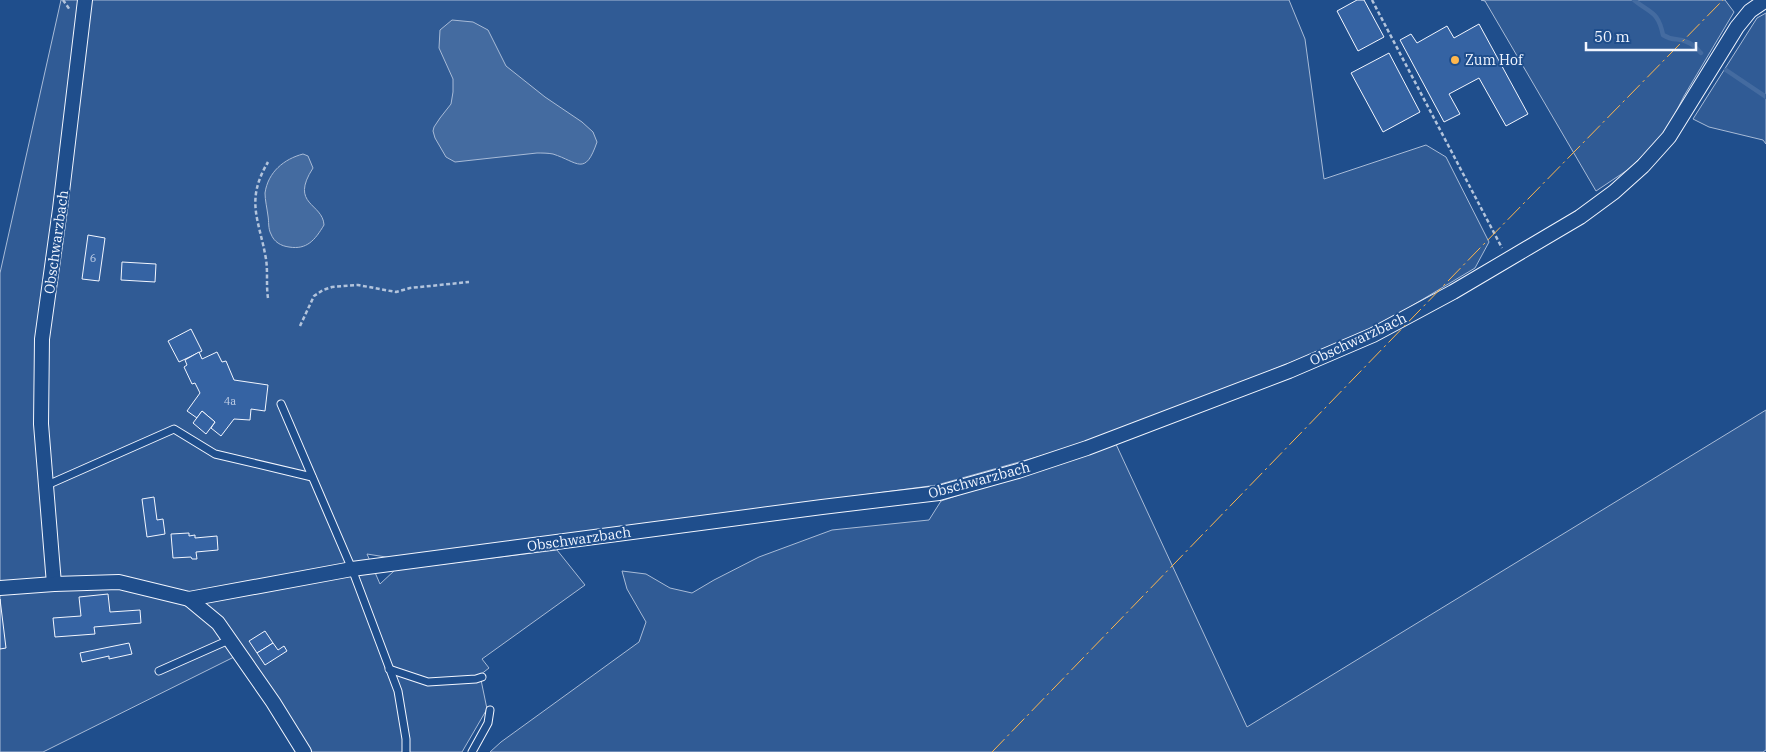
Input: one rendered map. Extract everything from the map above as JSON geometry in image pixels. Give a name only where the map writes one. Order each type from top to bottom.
[{"type":"street","name":"Obschwarzbach","points":[[54,584],[40,402],[42,339],[85,0]]},
{"type":"street","name":"Obschwarzbach","points":[[0,588],[119,582],[190,599],[352,569],[938,493],[1018,471],[1087,448],[1289,371],[1373,335],[1453,292],[1580,217],[1614,192],[1643,166],[1669,137],[1737,27],[1750,10],[1766,0]]},
{"type":"street","name":"Obschwarzbach","points":[[190,599],[218,623],[273,702],[304,752]]},
{"type":"lane","points":[[281,404],[352,569],[398,691],[406,739],[406,752]]},
{"type":"lane","points":[[45,486],[174,429],[215,454],[312,477]]},
{"type":"lane","points":[[159,670],[229,640]]},
{"type":"lane","points":[[389,669],[428,682],[476,679],[482,676]]},
{"type":"lane","points":[[472,752],[488,723],[490,710]]},
{"type":"path","points":[[1372,0],[1508,260]]},
{"type":"path","points":[[268,162],[258,181],[255,194],[257,219],[267,262],[268,298]]},
{"type":"path","points":[[300,326],[314,296],[332,287],[358,285],[396,292],[410,288],[470,282]]},
{"type":"shaded area","points":[[61,0],[1289,0],[1305,39],[1324,179],[1426,145],[1446,157],[1489,242],[1475,268],[1368,332],[1087,443],[937,485],[392,558],[367,554],[380,584],[395,570],[557,550],[585,585],[482,659],[489,668],[480,675],[487,709],[462,752],[297,752],[236,656],[43,752],[0,752],[0,273]]},
{"type":"shaded area","points":[[1481,0],[1725,0],[1734,12],[1684,96],[1666,132],[1629,169],[1596,191],[1485,1]]},
{"type":"shaded area","points":[[1766,13],[1766,144],[1763,140],[1709,127],[1693,119],[1757,18]]},
{"type":"shaded area","points":[[452,20],[473,22],[488,30],[506,66],[593,132],[597,142],[589,160],[580,164],[553,154],[543,153],[455,162],[446,157],[433,131],[451,104],[453,79],[439,48],[440,30]]},
{"type":"shaded area","points":[[303,154],[308,156],[313,168],[304,189],[306,196],[322,218],[324,225],[310,243],[295,248],[278,243],[270,232],[265,193],[273,173],[289,159]]},
{"type":"shaded area","points":[[1766,410],[1766,750],[1763,752],[490,752],[501,742],[639,642],[646,622],[627,589],[622,571],[646,574],[670,588],[692,593],[759,557],[832,530],[929,520],[941,501],[1115,442],[1247,727]]},
{"type":"building","points":[[1357,0],[1364,0],[1384,37],[1358,51],[1337,11]]},
{"type":"building","name":"Zum Hof","points":[[1479,24],[1528,114],[1506,126],[1479,78],[1449,94],[1460,114],[1444,122],[1400,40],[1411,34],[1417,43],[1447,26],[1454,38]]},
{"type":"building","points":[[1389,53],[1420,112],[1383,132],[1351,73]]},
{"type":"building","points":[[88,235],[105,238],[99,281],[82,279]]},
{"type":"building","points":[[122,262],[156,264],[155,282],[121,280]]},
{"type":"building","points":[[191,329],[202,351],[179,362],[168,341]]},
{"type":"building","points":[[199,352],[202,359],[217,352],[222,362],[226,361],[234,380],[268,385],[265,411],[251,409],[250,420],[234,419],[221,436],[211,428],[215,422],[202,411],[197,418],[187,411],[200,393],[195,383],[192,384],[184,367],[187,365],[185,360]]},
{"type":"building","points":[[202,411],[215,422],[206,434],[193,423]]},
{"type":"building","points":[[154,497],[157,520],[163,519],[165,534],[147,537],[142,499]]},
{"type":"building","points":[[189,533],[189,536],[195,535],[195,538],[217,536],[218,550],[196,552],[197,559],[192,559],[191,557],[173,558],[171,534]]},
{"type":"building","points":[[108,594],[110,612],[140,610],[141,623],[94,627],[95,634],[55,637],[53,618],[81,616],[79,597]]},
{"type":"building","points":[[0,599],[6,648],[0,649]]},
{"type":"building","points":[[265,631],[273,643],[257,653],[249,641]]},
{"type":"building","points":[[129,643],[132,654],[109,659],[109,656],[82,662],[80,653]]},
{"type":"building","points":[[273,643],[278,650],[284,646],[287,651],[265,665],[257,653]]},
{"type":"waterway","points":[[1634,0],[1656,17],[1663,35],[1689,43],[1701,53]]},
{"type":"waterway","points":[[1726,70],[1766,97]]},
{"type":"power","points":[[992,752],[1723,0]]},
{"type":"place","name":"Zum Hof","points":[[1455,60]]}]
